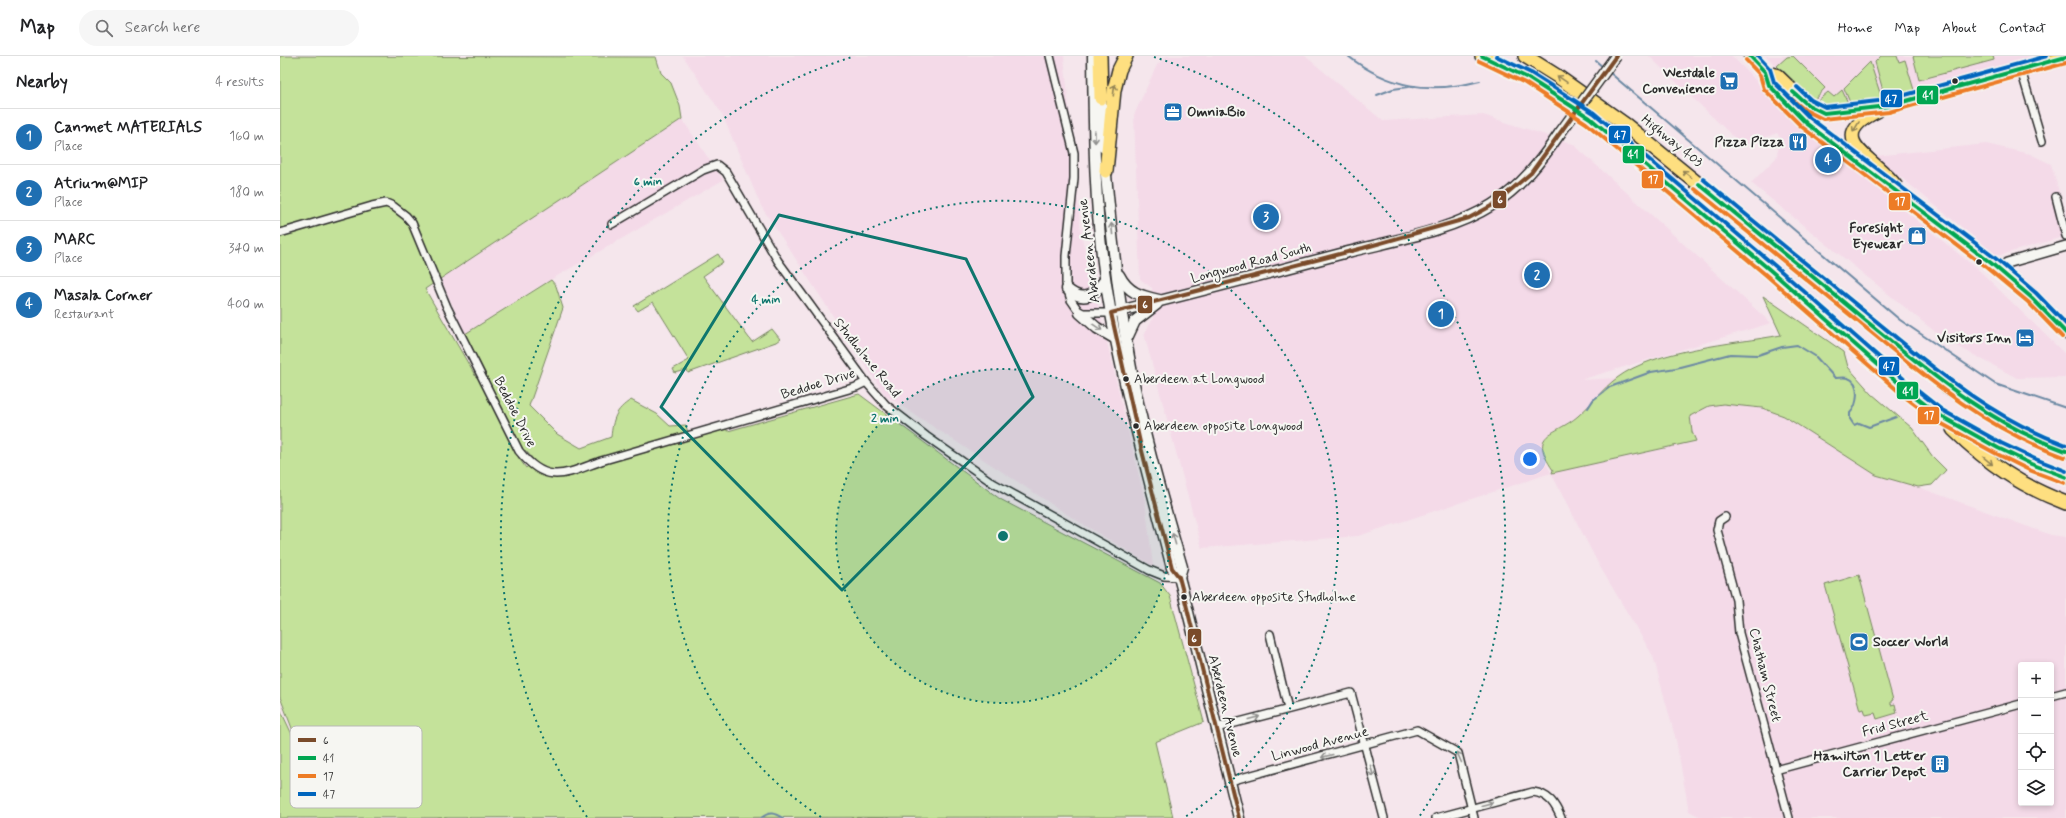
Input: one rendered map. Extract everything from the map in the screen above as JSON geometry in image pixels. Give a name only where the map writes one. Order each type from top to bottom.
[{"type":"highway","points":[[1100,56],[1101,98]]},
{"type":"highway","points":[[1106,171],[1114,90],[1118,70],[1126,56]]},
{"type":"highway","points":[[1482,56],[1528,78],[1590,118],[1770,270],[1909,392],[1939,415],[1975,450],[1996,467],[2018,482],[2042,494],[2066,503]]},
{"type":"highway","name":"Highway 403","points":[[1524,56],[1557,76],[1626,125],[1928,373],[1973,404],[2017,429],[2066,451]]},
{"type":"highway","points":[[1939,415],[1998,448],[2037,467],[2066,477]]},
{"type":"highway","points":[[2017,429],[2066,442]]},
{"type":"main road","name":"Aberdeen Avenue","points":[[1092,56],[1096,189],[1105,280],[1116,339],[1172,568],[1179,577],[1239,818]]},
{"type":"main road","name":"Longwood Road South","points":[[1111,313],[1409,236],[1469,218],[1493,205],[1521,183],[1543,157],[1616,56]]},
{"type":"main road","points":[[1750,56],[1765,72],[1769,85],[1806,123],[2000,270],[2032,298],[2066,333]]},
{"type":"main road","points":[[1765,72],[1777,75],[1804,103],[1815,110],[1824,113],[1888,106],[2066,57]]},
{"type":"main road","name":"Aberdeen Avenue","points":[[1101,98],[1106,171],[1116,268],[1127,338],[1138,404],[1182,567],[1179,577]]},
{"type":"main road","points":[[1888,106],[1861,119],[1853,131],[1853,141],[1858,150],[1889,176],[1904,197]]},
{"type":"main road","points":[[1116,268],[1120,277],[1134,294],[1162,301]]},
{"type":"main road","points":[[1067,289],[1074,295],[1088,296],[1096,292],[1105,280]]},
{"type":"main road","points":[[1127,338],[1135,321],[1162,301]]},
{"type":"main road","points":[[1080,313],[1096,328],[1116,339]]},
{"type":"street","points":[[1050,56],[1074,153],[1074,178],[1066,256],[1067,289],[1071,300],[1080,313]]},
{"type":"street","points":[[2021,70],[2042,141]]},
{"type":"street","name":"Studholme Road","points":[[612,224],[703,170],[717,165],[726,172],[778,261],[866,382],[886,405],[926,436],[993,483],[1149,570],[1164,576],[1179,577]]},
{"type":"street","points":[[2056,197],[2066,236]]},
{"type":"street","name":"Beddoe Drive","points":[[280,233],[386,203],[400,211],[412,223],[447,307],[519,451],[538,471],[553,475],[575,470],[601,461],[856,387],[866,382]]},
{"type":"street","points":[[2000,270],[2007,262],[2066,246]]},
{"type":"street","name":"Longwood Road South","points":[[1080,313],[1111,313]]},
{"type":"street","name":"Chatham Street","points":[[1725,517],[1719,521],[1717,530],[1736,600],[1739,633],[1789,818]]},
{"type":"street","points":[[1270,634],[1288,709]]},
{"type":"street","points":[[2054,695],[2066,692]]},
{"type":"street","points":[[1216,728],[1351,693],[1384,818]]},
{"type":"street","name":"Frid Street","points":[[1775,770],[2018,705]]},
{"type":"street","name":"Linwood Avenue","points":[[1230,781],[1365,746],[1417,730],[1458,753],[1471,808]]},
{"type":"street","points":[[1436,818],[1533,792],[1542,793],[1556,805],[1561,818]]},
{"type":"street","points":[[1471,808],[1474,818]]},
{"type":"highlighted area","points":[[779,215],[966,259],[1033,397],[842,590],[661,407]]},
{"type":"shaded area","points":[[683,56],[1064,56],[1081,234],[1145,501],[1153,566],[1068,515],[885,395],[761,206],[722,114]]},
{"type":"shaded area","points":[[1167,56],[1305,56],[1383,121],[1483,115],[1573,144],[1771,323],[1580,380],[1617,378],[1577,417],[1544,439],[1544,458],[1551,473],[1358,536],[1202,548],[1144,334],[1153,319],[1153,305],[1152,288],[1140,279],[1134,115],[1157,65]]},
{"type":"shaded area","points":[[1649,56],[1732,56],[1801,127],[1981,272],[2066,355],[2066,377],[2017,378],[1944,339],[1751,183],[1776,158],[1781,139],[1777,133],[1743,146]]},
{"type":"shaded area","points":[[1766,56],[2041,56],[1878,101],[1831,107],[1813,102]]},
{"type":"shaded area","points":[[682,119],[723,180],[533,290],[465,334],[441,279]]},
{"type":"shaded area","points":[[1986,144],[2030,154],[2051,164],[2066,216],[2066,236],[1997,256],[1875,156]]},
{"type":"shaded area","points":[[1723,404],[1762,408],[1784,416],[1876,475],[1918,487],[2051,535],[2066,537],[2066,818],[1703,818],[1689,811],[1676,740],[1653,656],[1599,565],[1551,473],[1696,441],[1692,432],[1690,416],[1709,406]]},
{"type":"green space","points":[[280,56],[656,57],[661,73],[671,83],[680,106],[682,119],[425,289],[476,377],[486,375],[465,334],[551,280],[556,286],[563,308],[529,406],[557,434],[581,448],[611,437],[614,420],[618,411],[631,400],[657,414],[670,426],[686,425],[689,438],[725,429],[728,431],[859,394],[1000,499],[1160,583],[1170,596],[1204,722],[1155,742],[1173,817],[280,818],[280,709],[290,730],[290,808],[422,808],[422,726],[291,726],[280,697]],"holes":[[[525,450],[534,460],[526,468],[518,457]]]},
{"type":"green space","points":[[1793,56],[1825,88],[1813,101],[1777,66],[1787,57]]},
{"type":"green space","points":[[1881,56],[1897,56],[1899,62],[1905,60],[1914,90],[1885,98],[1875,62]]},
{"type":"green space","points":[[1913,56],[1993,56],[1994,60],[1919,80]]},
{"type":"green space","points":[[1870,62],[1882,99],[1851,105],[1844,88]]},
{"type":"green space","points":[[1842,90],[1849,105],[1832,106],[1816,102],[1828,92],[1834,97]]},
{"type":"green space","points":[[718,254],[723,262],[703,276],[752,342],[772,329],[780,339],[776,342],[688,373],[687,370],[675,373],[673,369],[689,360],[653,302],[638,311],[634,306]]},
{"type":"green space","points":[[1763,296],[1844,352],[1848,367],[1872,394],[1912,428],[1933,457],[1946,470],[1932,485],[1918,487],[1876,475],[1784,416],[1762,408],[1723,404],[1709,406],[1690,416],[1692,432],[1696,441],[1552,473],[1553,470],[1546,458],[1543,448],[1543,441],[1547,436],[1578,416],[1612,382],[1633,368],[1652,360],[1673,354],[1781,335]]},
{"type":"green space","name":"Soccer World","points":[[1859,575],[1893,700],[1891,701],[1891,705],[1895,704],[1897,713],[1877,719],[1875,713],[1866,715],[1864,709],[1860,710],[1825,585]]},
{"type":"waterway","points":[[1348,56],[1363,67],[1379,75],[1410,85],[1444,87],[1480,81]]},
{"type":"waterway","points":[[1596,61],[1604,68]]},
{"type":"waterway","points":[[1609,72],[1900,320],[1995,384],[2066,408]]},
{"type":"waterway","points":[[1377,95],[1393,89],[1415,86]]},
{"type":"waterway","points":[[1588,408],[1593,400],[1610,387],[1651,372],[1676,368],[1730,354],[1758,355],[1782,347],[1797,345],[1815,356],[1835,378],[1848,378],[1855,384],[1857,394],[1856,400],[1853,410],[1850,413],[1850,419],[1854,425],[1859,423],[1869,427],[1896,417]]},
{"type":"waterway","points":[[761,818],[767,814],[777,815],[783,818]]},
{"type":"transit line","name":"41","points":[[1482,56],[1528,78],[1590,118],[1770,270],[1909,392],[1939,415],[1998,448],[2031,464],[2066,477]]},
{"type":"transit line","name":"47","points":[[1496,56],[1531,73],[1594,113],[1774,265],[1913,387],[1942,410],[2001,443],[2066,471]]},
{"type":"transit line","name":"6","points":[[1239,818],[1183,592],[1179,577],[1172,568],[1141,447],[1111,313],[1363,248],[1469,218],[1493,205],[1531,173],[1616,56]]},
{"type":"transit line","name":"41","points":[[1750,56],[1765,72],[1769,85],[1806,123],[1991,263],[2032,298],[2066,333]]},
{"type":"transit line","name":"47","points":[[1758,56],[1770,69],[1774,82],[1810,118],[1995,258],[2036,293],[2066,324]]},
{"type":"transit line","name":"47","points":[[1797,87],[1811,100],[1825,107],[1887,100],[2047,56]]},
{"type":"transit line","name":"41","points":[[1793,92],[1808,105],[1824,113],[1888,106],[2066,57]]},
{"type":"transit line","name":"17","points":[[1746,60],[1760,75],[1764,89],[1802,127],[1987,268],[2028,302],[2062,337]]},
{"type":"transit line","name":"17","points":[[1479,61],[1525,83],[1586,123],[1766,275],[1905,397],[1935,420],[2029,470],[2064,483]]},
{"type":"transit line","name":"17","points":[[1789,97],[1805,110],[1823,119],[1889,112],[2066,63]]},
{"type":"transit line","name":"47","points":[[1703,179],[1939,372],[1962,389],[1987,406],[2012,420],[2038,434],[2066,445]]},
{"type":"transit line","name":"41","points":[[1699,184],[1936,377],[1985,411],[2010,426],[2066,451]]},
{"type":"transit line","name":"17","points":[[1695,189],[1908,362],[1956,399],[2007,431],[2064,457]]},
{"type":"place","name":"Westdale Convenience","points":[[1729,81]]},
{"type":"place","name":"OmniaBio","points":[[1173,112]]},
{"type":"place","name":"Pizza Pizza","points":[[1798,142]]},
{"type":"place","name":"Masala Corner","points":[[1828,160]]},
{"type":"place","name":"MARC","points":[[1266,217]]},
{"type":"place","name":"Foresight Eyewear","points":[[1917,236]]},
{"type":"place","name":"Atrium@MIP","points":[[1537,275]]},
{"type":"place","name":"Canmet MATERIALS","points":[[1441,314]]},
{"type":"place","name":"Visitors Inn","points":[[2025,338]]},
{"type":"place","name":"Aberdeen at Longwood","points":[[1126,379]]},
{"type":"place","name":"Aberdeen opposite Longwood","points":[[1136,426]]},
{"type":"place","name":"Aberdeen opposite Studholme","points":[[1184,597]]},
{"type":"place","name":"Soccer World","points":[[1859,642]]},
{"type":"place","name":"Hamilton 1 Letter Carrier Depot","points":[[1940,764]]}]
